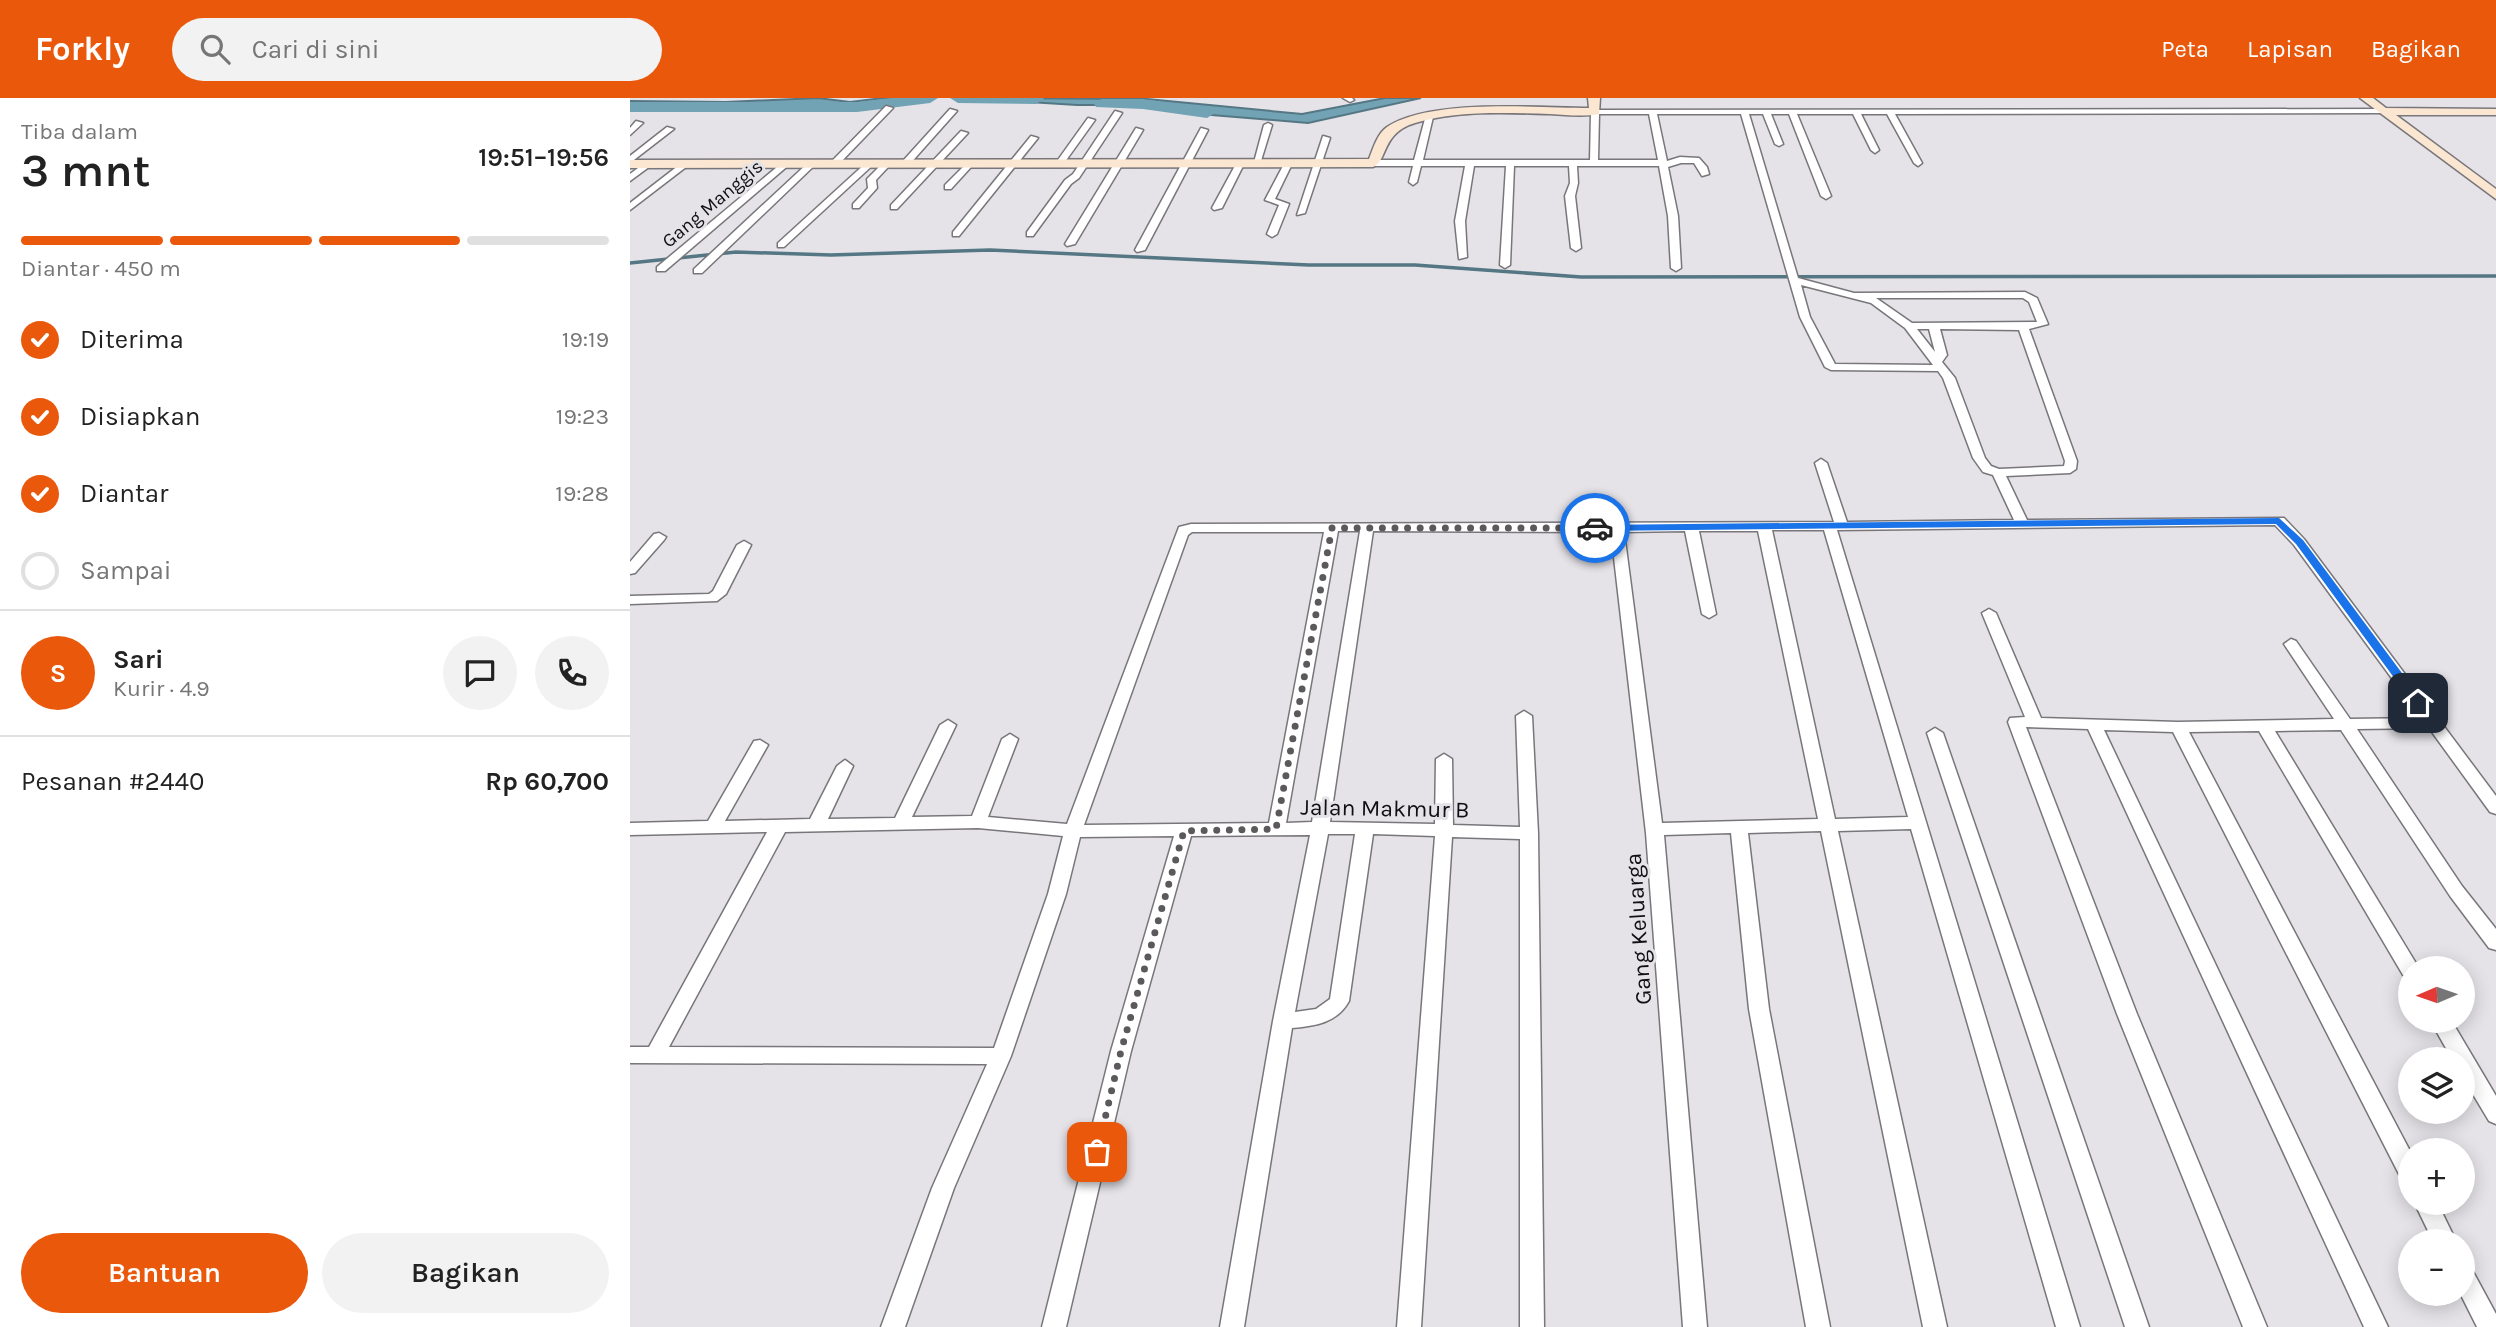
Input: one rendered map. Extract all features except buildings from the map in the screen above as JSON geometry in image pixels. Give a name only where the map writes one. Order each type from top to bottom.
[{"type":"street","points":[[1594,98],[1594,163]]},
{"type":"street","points":[[1679,98],[1680,112]]},
{"type":"street","points":[[2365,98],[2496,195]]},
{"type":"street","points":[[1846,102],[1875,150]]},
{"type":"street","points":[[834,164],[888,108]]},
{"type":"street","points":[[1373,163],[1392,129],[1450,111],[1680,112],[1712,108],[1744,112],[1776,108],[1792,112],[1809,108],[1853,112],[2496,111]]},
{"type":"street","points":[[1760,109],[1779,144]]},
{"type":"street","points":[[905,164],[953,111]]},
{"type":"street","points":[[1890,111],[1918,163]]},
{"type":"street","points":[[1653,112],[1673,216],[1676,268]]},
{"type":"street","points":[[1744,112],[1805,317],[1831,367],[1939,364]]},
{"type":"street","points":[[1792,112],[1826,196]]},
{"type":"street","points":[[1030,234],[1084,164],[1118,113]]},
{"type":"street","points":[[1413,181],[1429,117]]},
{"type":"street","points":[[1059,164],[1091,120]]},
{"type":"street","points":[[630,133],[639,123]]},
{"type":"street","points":[[1255,164],[1268,125]]},
{"type":"street","points":[[630,162],[670,129]]},
{"type":"street","points":[[1070,244],[1139,130]]},
{"type":"street","points":[[1140,250],[1204,130]]},
{"type":"street","points":[[894,207],[964,133]]},
{"type":"street","points":[[630,149],[651,134]]},
{"type":"street","points":[[956,234],[1034,138]]},
{"type":"street","points":[[1300,213],[1326,138]]},
{"type":"street","points":[[630,162],[1663,164],[1696,160],[1703,167],[1705,174]]},
{"type":"street","points":[[1462,257],[1458,236],[1461,204],[1470,163]]},
{"type":"street","points":[[1504,265],[1510,163]]},
{"type":"street","points":[[1573,163],[1574,183],[1570,196],[1576,248]]},
{"type":"street","points":[[630,178],[649,164]]},
{"type":"street","points":[[630,207],[687,164]]},
{"type":"street","name":"Gang Manggis","points":[[665,266],[786,164]]},
{"type":"street","points":[[698,271],[812,164]]},
{"type":"street","points":[[781,245],[870,164]]},
{"type":"street","points":[[856,206],[873,188],[871,179],[875,173],[887,164]]},
{"type":"street","points":[[948,187],[969,164]]},
{"type":"street","points":[[1217,208],[1240,164]]},
{"type":"street","points":[[1272,234],[1284,204],[1270,200],[1288,164]]},
{"type":"street","points":[[1793,277],[1882,305],[1909,326],[1939,364],[1957,395],[1982,465],[1998,473],[2065,471],[2072,466],[2023,327]]},
{"type":"street","points":[[1857,295],[2025,295],[2033,300],[2043,324],[2023,327],[1909,326]]},
{"type":"street","points":[[1937,326],[1934,331],[1941,355],[1939,364]]},
{"type":"street","points":[[1821,463],[1917,822],[2068,1327]]},
{"type":"street","points":[[1998,473],[2022,523]]},
{"type":"street","points":[[893,1327],[943,1188],[1001,1056],[1057,894],[1073,831],[1184,530],[1219,527],[1617,528],[2279,521],[2299,542],[2496,808]]},
{"type":"street","points":[[1764,526],[1935,1327]]},
{"type":"street","points":[[1232,1327],[1283,1021],[1320,829],[1367,527]]},
{"type":"street","points":[[1691,527],[1709,614]]},
{"type":"street","points":[[1276,829],[1332,528]]},
{"type":"street","name":"Gang Keluarga","points":[[1617,528],[1655,829],[1695,1327]]},
{"type":"street","points":[[630,570],[659,537]]},
{"type":"street","points":[[630,600],[712,598],[719,593],[744,545]]},
{"type":"street","points":[[1989,613],[2036,724]]},
{"type":"street","points":[[2291,644],[2456,891],[2496,943]]},
{"type":"street","points":[[1524,716],[1529,832],[1532,1327]]},
{"type":"street","points":[[2255,1327],[2127,1014],[2017,722],[2178,727],[2433,723]]},
{"type":"street","points":[[2094,724],[2376,1327]]},
{"type":"street","points":[[900,824],[948,725]]},
{"type":"street","points":[[2178,727],[2398,1150]]},
{"type":"street","points":[[2265,727],[2402,956]]},
{"type":"street","points":[[1935,733],[2137,1327]]},
{"type":"street","points":[[978,822],[1010,739]]},
{"type":"street","points":[[713,827],[760,746]]},
{"type":"street","points":[[1409,1327],[1444,832],[1444,760]]},
{"type":"street","points":[[816,825],[845,766]]},
{"type":"street","name":"Jalan Makmur B","points":[[631,830],[978,822],[1073,831],[1365,828],[1529,832]]},
{"type":"street","points":[[1655,829],[1917,822]]},
{"type":"street","points":[[655,1054],[780,825]]},
{"type":"street","points":[[1283,1021],[1324,1016],[1333,1010],[1339,1001],[1365,828]]},
{"type":"street","points":[[1739,828],[1759,1009],[1818,1327]]},
{"type":"street","points":[[1054,1327],[1121,1051],[1184,831]]},
{"type":"street","points":[[2448,1033],[2496,1115]]},
{"type":"street","points":[[630,1055],[1001,1056]]},
{"type":"street","points":[[2475,1299],[2490,1327]]},
{"type":"water","points":[[818,98],[850,102],[883,98],[930,98],[847,106],[630,108],[630,101],[726,102]]},
{"type":"water","points":[[966,98],[1147,99],[1302,114],[1385,98],[1421,98],[1308,123],[1187,113],[1151,105],[1077,105]]},
{"type":"waterway","points":[[630,107],[857,107],[930,98]]},
{"type":"waterway","points":[[958,98],[1036,99]]},
{"type":"waterway","points":[[1102,104],[1143,104],[1207,113]]},
{"type":"waterway","points":[[630,263],[736,252],[831,255],[990,250],[1309,265],[1415,265],[1581,277],[2496,276]]},
{"type":"way so far","points":[[1097,1152],[1121,1051],[1184,831],[1276,829],[1332,528],[1595,528]]},
{"type":"route","points":[[1595,528],[2279,521],[2299,542],[2418,703]]}]
